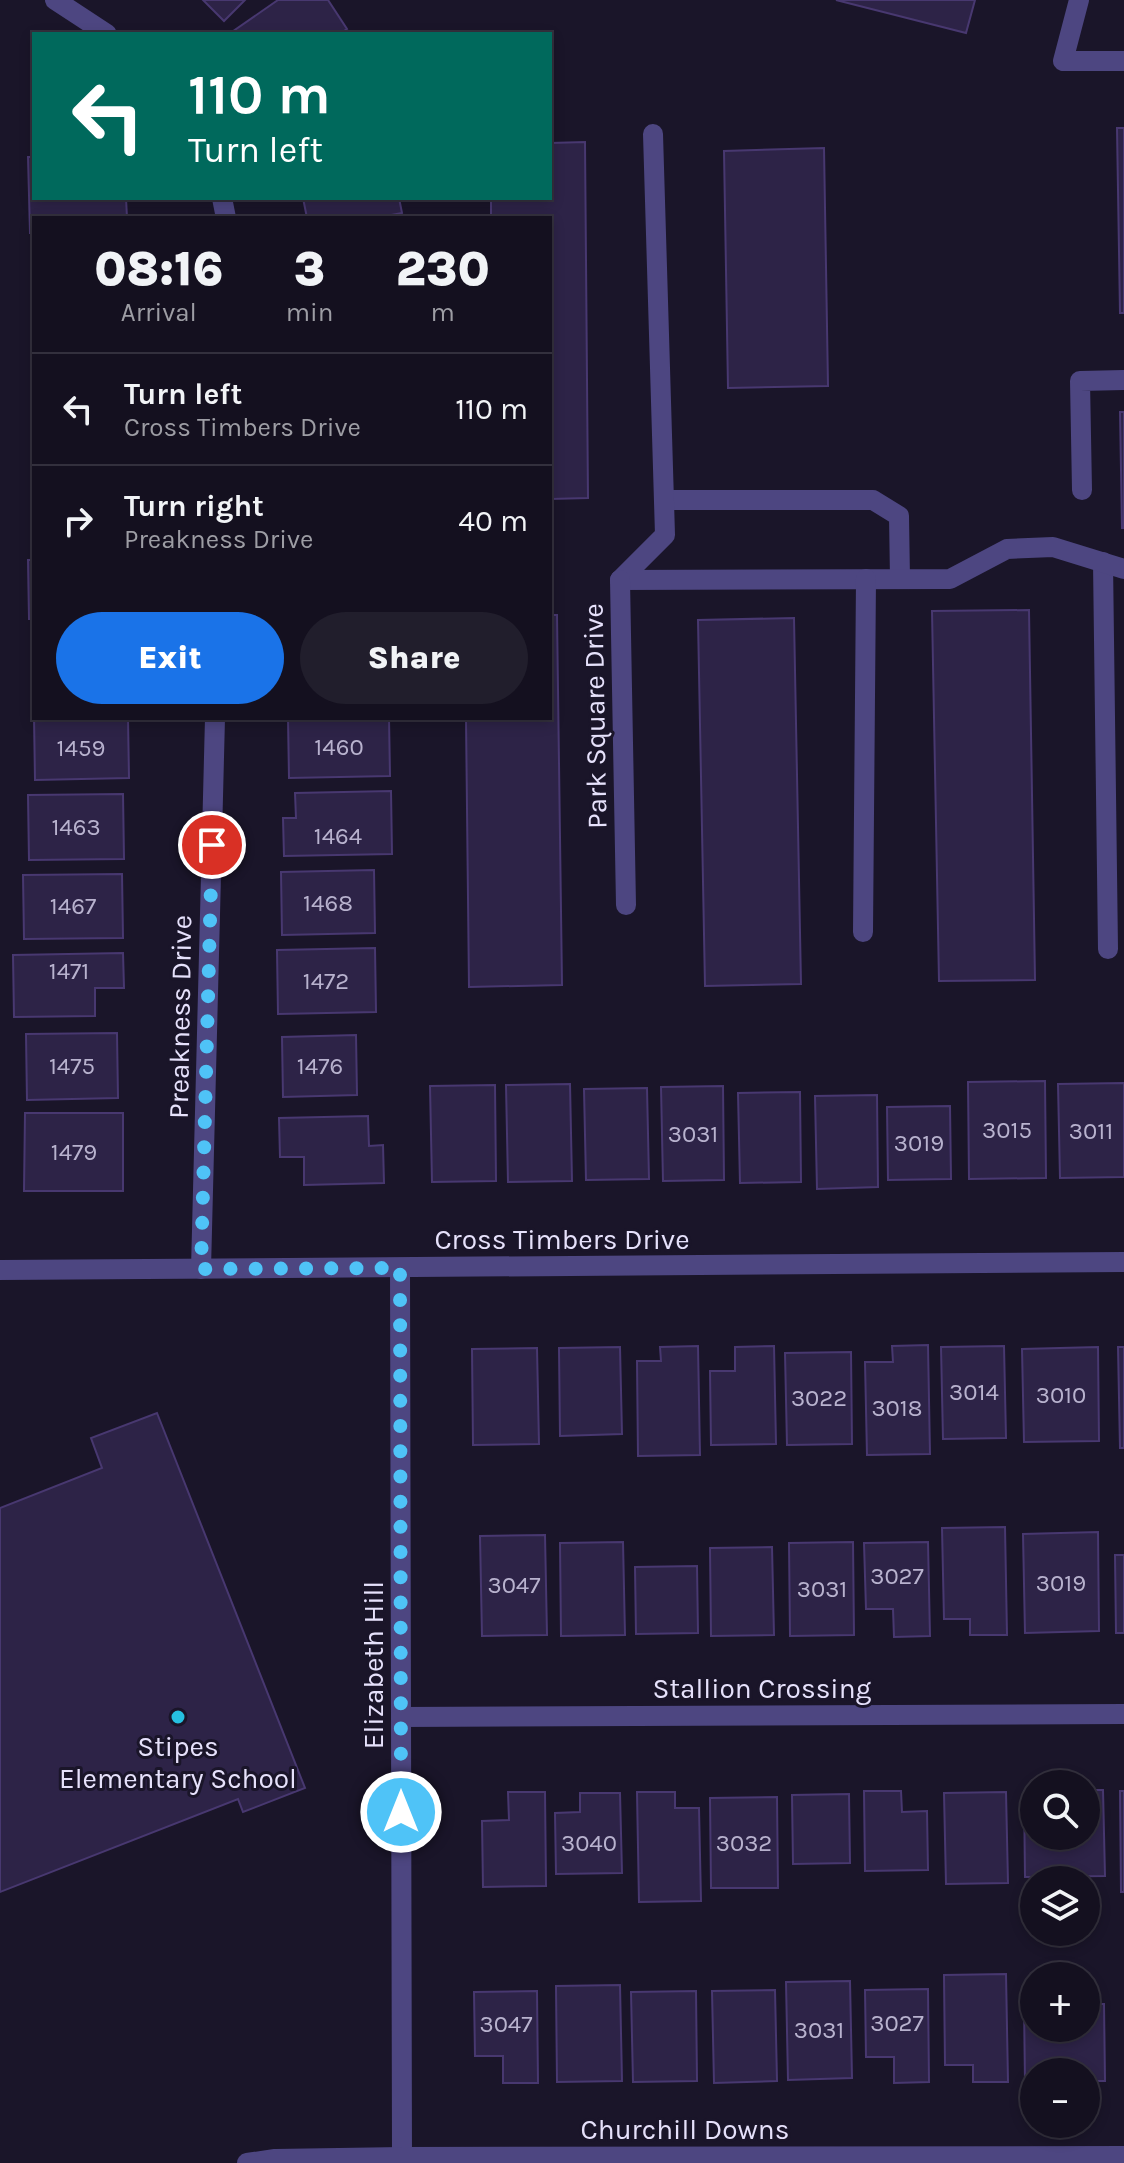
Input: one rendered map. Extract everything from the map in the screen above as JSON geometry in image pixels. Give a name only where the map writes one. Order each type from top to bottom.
[{"type":"street","points":[[55,0],[104,32]]},
{"type":"street","points":[[1079,0],[1063,61],[1124,61]]},
{"type":"street","points":[[620,580],[665,535],[653,134]]},
{"type":"street","points":[[1082,490],[1080,381],[1124,380]]},
{"type":"street","points":[[664,500],[873,500],[899,516],[900,579]]},
{"type":"street","name":"Park Square Drive","points":[[626,905],[620,580],[950,579],[1007,549],[1053,547],[1124,569]]},
{"type":"street","points":[[1103,562],[1108,949]]},
{"type":"street","points":[[863,932],[866,579]]},
{"type":"street","name":"Preakness Drive","points":[[201,1269],[215,720]]},
{"type":"street","name":"Cross Timbers Drive","points":[[0,1270],[1124,1262]]},
{"type":"street","name":"Elizabeth Hill","points":[[400,1268],[402,2157]]},
{"type":"street","name":"Stallion Crossing","points":[[401,1717],[1124,1714]]},
{"type":"street","name":"Churchill Downs","points":[[247,2163],[275,2159],[402,2157],[704,2160],[1124,2156]]},
{"type":"building","points":[[203,0],[245,0],[224,21]]},
{"type":"building","points":[[278,0],[328,0],[347,29],[342,32],[232,32]]},
{"type":"building","points":[[836,0],[975,0],[966,33]]},
{"type":"building","points":[[1117,128],[1124,128],[1124,313],[1120,313]]},
{"type":"building","points":[[585,142],[588,498],[552,499],[552,216],[491,216],[491,200],[552,200],[552,143]]},
{"type":"building","points":[[824,148],[828,386],[728,388],[724,151]]},
{"type":"building","points":[[28,157],[32,157],[32,200],[126,200],[127,216],[32,216],[30,233]]},
{"type":"building","points":[[303,200],[399,200],[402,213],[386,216],[307,216]]},
{"type":"building","points":[[1120,412],[1124,412],[1124,528],[1122,528]]},
{"type":"building","points":[[28,560],[32,560],[32,619],[29,619]]},
{"type":"building","points":[[1029,610],[1035,980],[939,981],[932,611]]},
{"type":"building","points":[[552,615],[557,615],[562,985],[469,987],[466,720],[552,720]]},
{"type":"building","points":[[794,618],[801,984],[705,986],[698,620]]},
{"type":"building","points":[[34,720],[128,720],[129,778],[35,780]]},
{"type":"building","points":[[288,720],[389,720],[390,776],[289,778]]},
{"type":"building","points":[[391,791],[392,854],[284,856],[283,818],[296,818],[295,793]]},
{"type":"building","points":[[123,794],[124,859],[29,860],[28,795]]},
{"type":"building","points":[[374,870],[375,933],[282,935],[281,872]]},
{"type":"building","points":[[122,874],[123,938],[24,939],[23,875]]},
{"type":"building","points":[[375,948],[376,1012],[278,1014],[277,950]]},
{"type":"building","points":[[123,953],[124,988],[95,988],[95,1016],[14,1017],[13,955]]},
{"type":"building","points":[[117,1033],[118,1098],[27,1100],[26,1034]]},
{"type":"building","points":[[356,1035],[357,1095],[283,1097],[282,1037]]},
{"type":"building","points":[[1045,1081],[1046,1178],[969,1179],[968,1082]]},
{"type":"building","points":[[1124,1083],[1124,1177],[1060,1178],[1058,1084]]},
{"type":"building","points":[[570,1084],[572,1181],[508,1182],[506,1085]]},
{"type":"building","points":[[495,1085],[496,1181],[432,1182],[430,1086]]},
{"type":"building","points":[[723,1086],[724,1180],[663,1181],[661,1087]]},
{"type":"building","points":[[647,1088],[649,1179],[586,1180],[584,1089]]},
{"type":"building","points":[[800,1092],[801,1182],[740,1183],[738,1093]]},
{"type":"building","points":[[877,1095],[878,1187],[817,1189],[815,1096]]},
{"type":"building","points":[[950,1106],[951,1179],[888,1180],[887,1107]]},
{"type":"building","points":[[25,1113],[123,1113],[123,1191],[24,1191]]},
{"type":"building","points":[[368,1116],[369,1146],[383,1145],[384,1183],[304,1185],[304,1157],[280,1157],[279,1118]]},
{"type":"building","points":[[928,1345],[930,1454],[867,1455],[865,1362],[893,1362],[892,1346]]},
{"type":"building","points":[[698,1346],[700,1455],[638,1456],[637,1361],[661,1361],[660,1347]]},
{"type":"building","points":[[774,1346],[776,1444],[711,1445],[710,1371],[735,1371],[735,1347]]},
{"type":"building","points":[[1004,1346],[1006,1438],[943,1439],[941,1347]]},
{"type":"building","points":[[620,1347],[622,1434],[560,1436],[559,1348]]},
{"type":"building","points":[[1098,1347],[1099,1441],[1024,1442],[1022,1349]]},
{"type":"building","points":[[1118,1347],[1124,1347],[1124,1448],[1120,1448]]},
{"type":"building","points":[[537,1348],[539,1444],[473,1445],[472,1349]]},
{"type":"building","points":[[851,1352],[852,1444],[787,1445],[785,1353]]},
{"type":"building","points":[[157,1413],[305,1788],[243,1812],[238,1799],[0,1892],[0,1508],[102,1468],[91,1438]]},
{"type":"building","points":[[1005,1527],[1007,1635],[970,1635],[970,1619],[944,1619],[942,1528]]},
{"type":"building","points":[[1098,1532],[1099,1631],[1025,1633],[1023,1534]]},
{"type":"building","points":[[545,1535],[547,1635],[482,1636],[480,1536]]},
{"type":"building","points":[[623,1542],[625,1635],[561,1636],[560,1543]]},
{"type":"building","points":[[853,1542],[854,1635],[790,1636],[789,1543]]},
{"type":"building","points":[[928,1542],[930,1636],[894,1637],[893,1609],[866,1609],[864,1543]]},
{"type":"building","points":[[772,1547],[774,1635],[711,1636],[710,1548]]},
{"type":"building","points":[[1115,1555],[1124,1555],[1124,1633],[1116,1633]]},
{"type":"building","points":[[697,1566],[698,1633],[636,1634],[635,1567]]},
{"type":"building","points":[[1100,1790],[1103,1790],[1105,1876],[1100,1876],[1100,1866],[1025,1866],[1025,1850],[1100,1850]]},
{"type":"building","points":[[864,1791],[901,1791],[902,1812],[927,1811],[928,1870],[865,1871]]},
{"type":"building","points":[[1120,1791],[1124,1791],[1124,1892],[1121,1892]]},
{"type":"building","points":[[508,1792],[545,1792],[546,1886],[483,1887],[482,1821],[509,1820]]},
{"type":"building","points":[[637,1792],[675,1792],[675,1808],[699,1808],[701,1901],[639,1902]]},
{"type":"building","points":[[1006,1792],[1008,1883],[946,1884],[944,1793]]},
{"type":"building","points":[[580,1793],[620,1793],[622,1873],[556,1874],[555,1813],[580,1812]]},
{"type":"building","points":[[849,1794],[850,1863],[793,1864],[792,1795]]},
{"type":"building","points":[[777,1797],[778,1888],[711,1888],[710,1798]]},
{"type":"building","points":[[1006,1974],[1008,2082],[973,2082],[973,2065],[945,2065],[944,1975]]},
{"type":"building","points":[[850,1981],[852,2078],[788,2080],[786,1982]]},
{"type":"building","points":[[620,1985],[622,2081],[557,2082],[556,1986]]},
{"type":"building","points":[[928,1989],[929,2082],[894,2083],[894,2057],[866,2057],[865,1990]]},
{"type":"building","points":[[775,1990],[777,2081],[714,2083],[712,1991]]},
{"type":"building","points":[[537,1991],[538,2083],[503,2083],[503,2056],[475,2056],[474,1992]]},
{"type":"building","points":[[696,1991],[697,2081],[633,2082],[631,1992]]},
{"type":"building","points":[[1100,2004],[1104,2004],[1105,2081],[1100,2081],[1100,2058],[1025,2058],[1024,2042],[1100,2042]]},
{"type":"place","name":"Stipes Elementary School","points":[[178,1717]]},
{"type":"route","points":[[212,845],[201,1269],[400,1268],[401,1812]]}]
